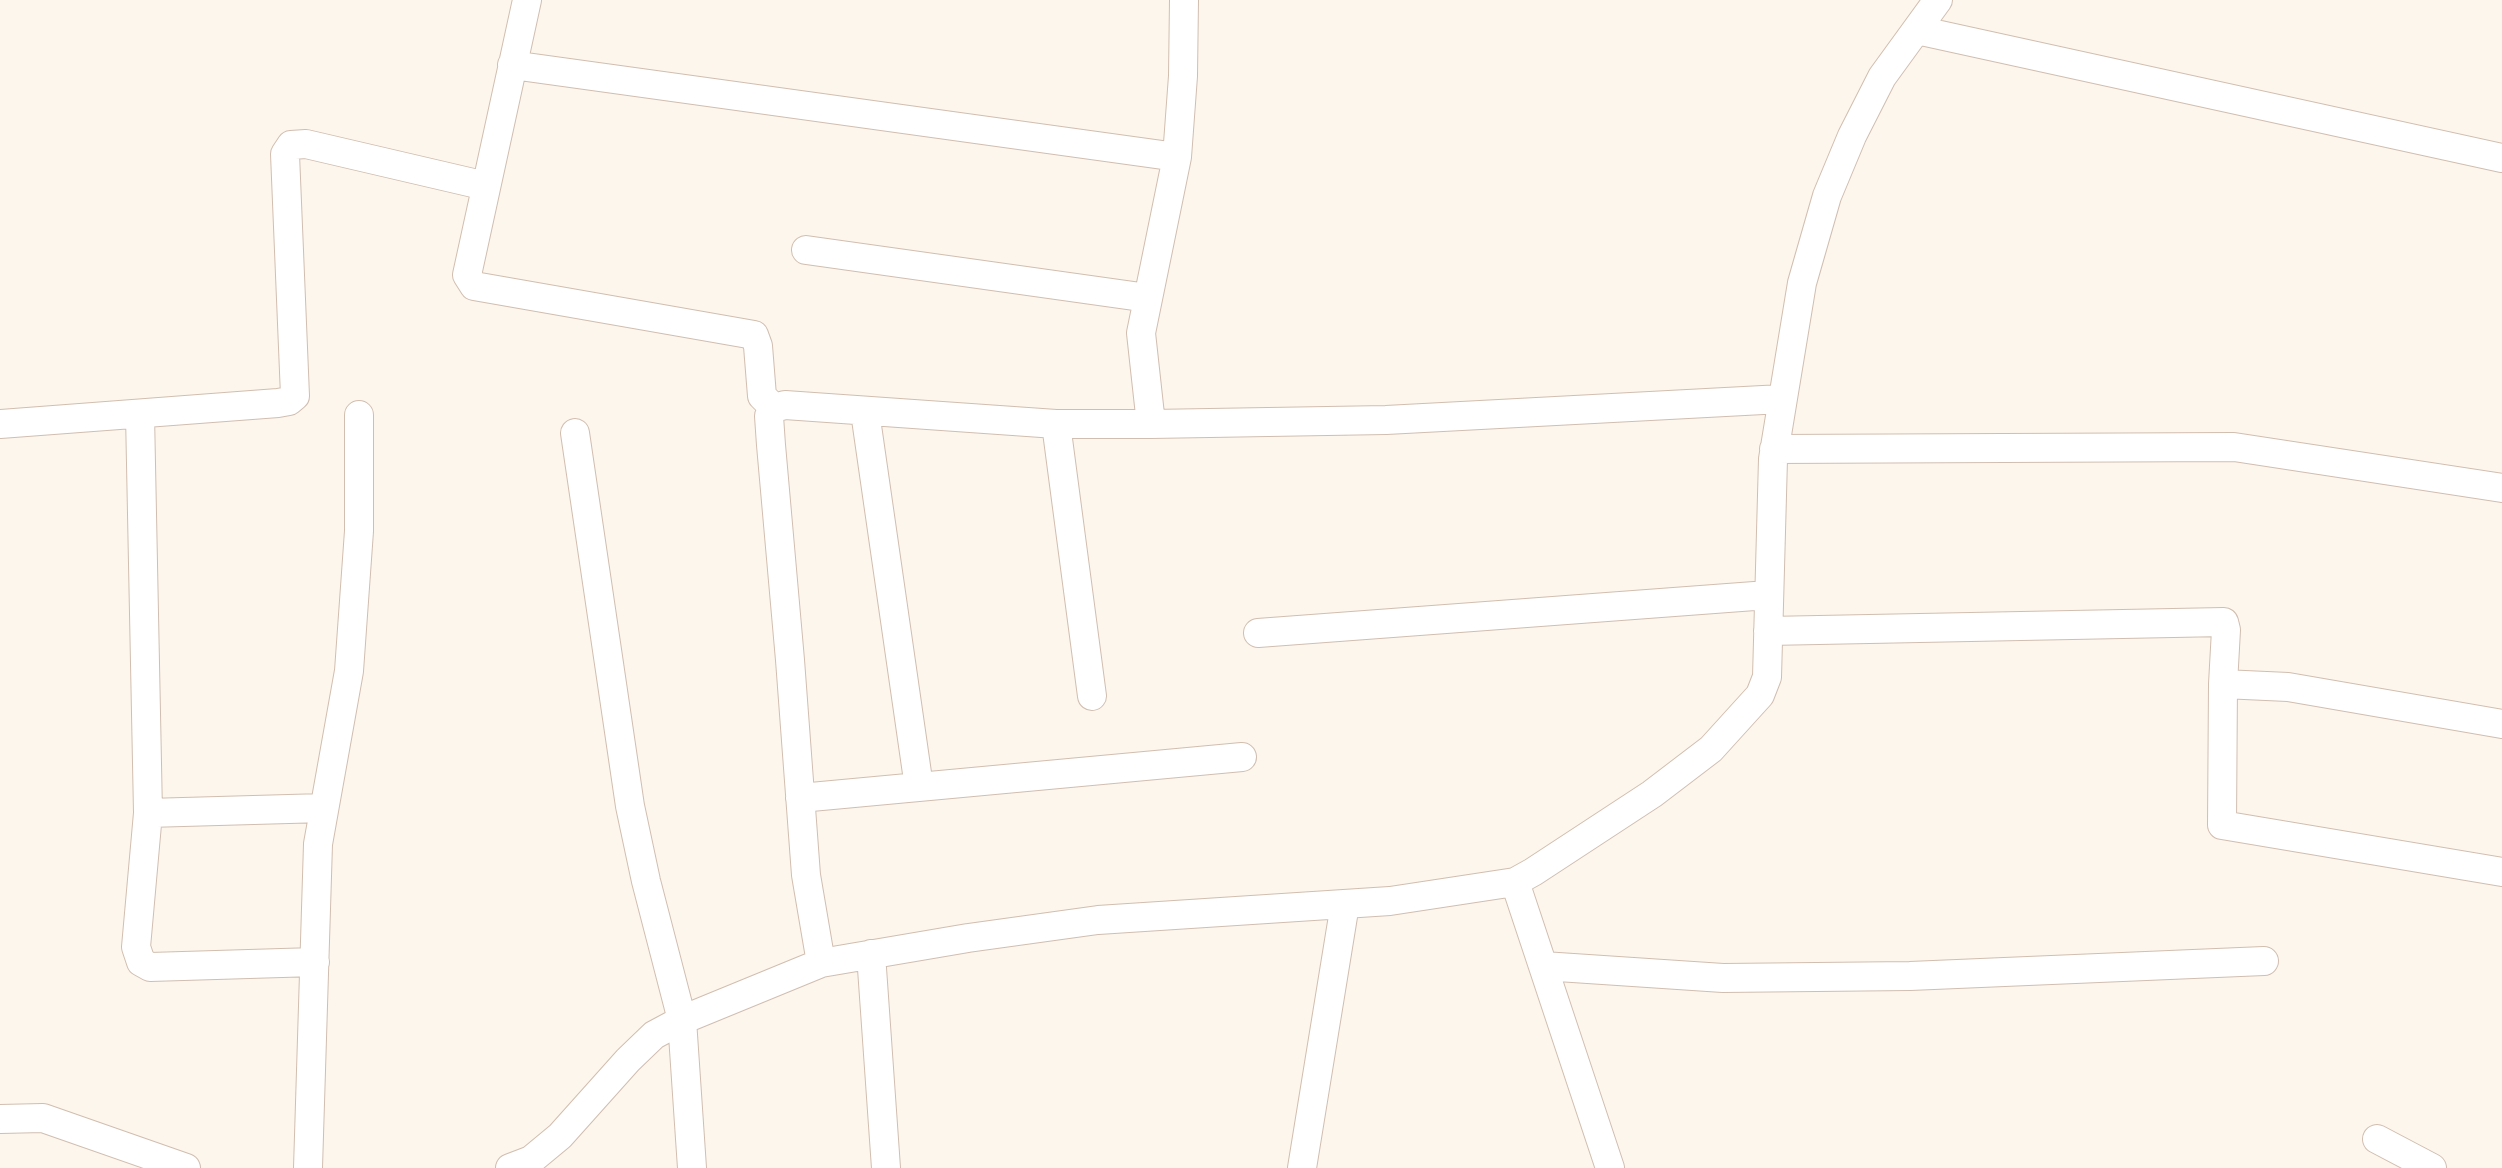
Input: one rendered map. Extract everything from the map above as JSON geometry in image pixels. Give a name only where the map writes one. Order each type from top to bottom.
[{"type":"street","points":[[527,0],[467,275],[474,286],[754,335],[758,346],[762,396],[774,408]]},
{"type":"street","points":[[1151,424],[1142,333],[1177,157],[1183,76],[1184,0]]},
{"type":"street","points":[[510,1168],[530,1160],[560,1136],[628,1060],[654,1036],[682,1020],[821,963],[968,938],[1098,920],[1390,901],[1515,882],[1652,794],[1711,748],[1760,695],[1767,677],[1774,448],[1802,283],[1827,196],[1852,136],[1882,77],[1938,0]]},
{"type":"street","points":[[1917,30],[2502,158]]},
{"type":"street","points":[[512,65],[1177,157]]},
{"type":"street","points":[[0,424],[278,403],[289,401],[295,396],[285,154],[291,145],[306,144],[486,186]]},
{"type":"street","points":[[806,250],[1148,298]]},
{"type":"street","points":[[821,963],[806,875],[770,445],[769,416],[774,408],[785,405],[1056,424],[1151,424],[1386,420],[1782,399]]},
{"type":"street","points":[[866,412],[919,786]]},
{"type":"street","points":[[140,414],[148,813],[136,947],[141,962],[150,967],[314,962]]},
{"type":"street","points":[[308,1168],[318,844],[349,671],[359,531],[359,414]]},
{"type":"street","points":[[1056,424],[1092,696]]},
{"type":"street","points":[[575,433],[630,806],[646,880],[682,1020],[692,1168]]},
{"type":"street","points":[[1774,448],[2234,447],[2502,488]]},
{"type":"street","points":[[1258,634],[1768,596]]},
{"type":"street","points":[[1768,631],[2224,622],[2226,630],[2223,684],[2222,825],[2502,872]]},
{"type":"street","points":[[2223,684],[2288,687],[2502,724]]},
{"type":"street","points":[[800,798],[1242,757]]},
{"type":"street","points":[[148,813],[324,808]]},
{"type":"street","points":[[1515,882],[1610,1168]]},
{"type":"street","points":[[1302,1168],[1345,904]]},
{"type":"street","points":[[871,954],[886,1168]]},
{"type":"street","points":[[1543,966],[1724,978],[1910,976],[2264,961]]},
{"type":"street","points":[[0,1119],[43,1118],[186,1168]]},
{"type":"street","points":[[2377,1139],[2432,1168]]}]
